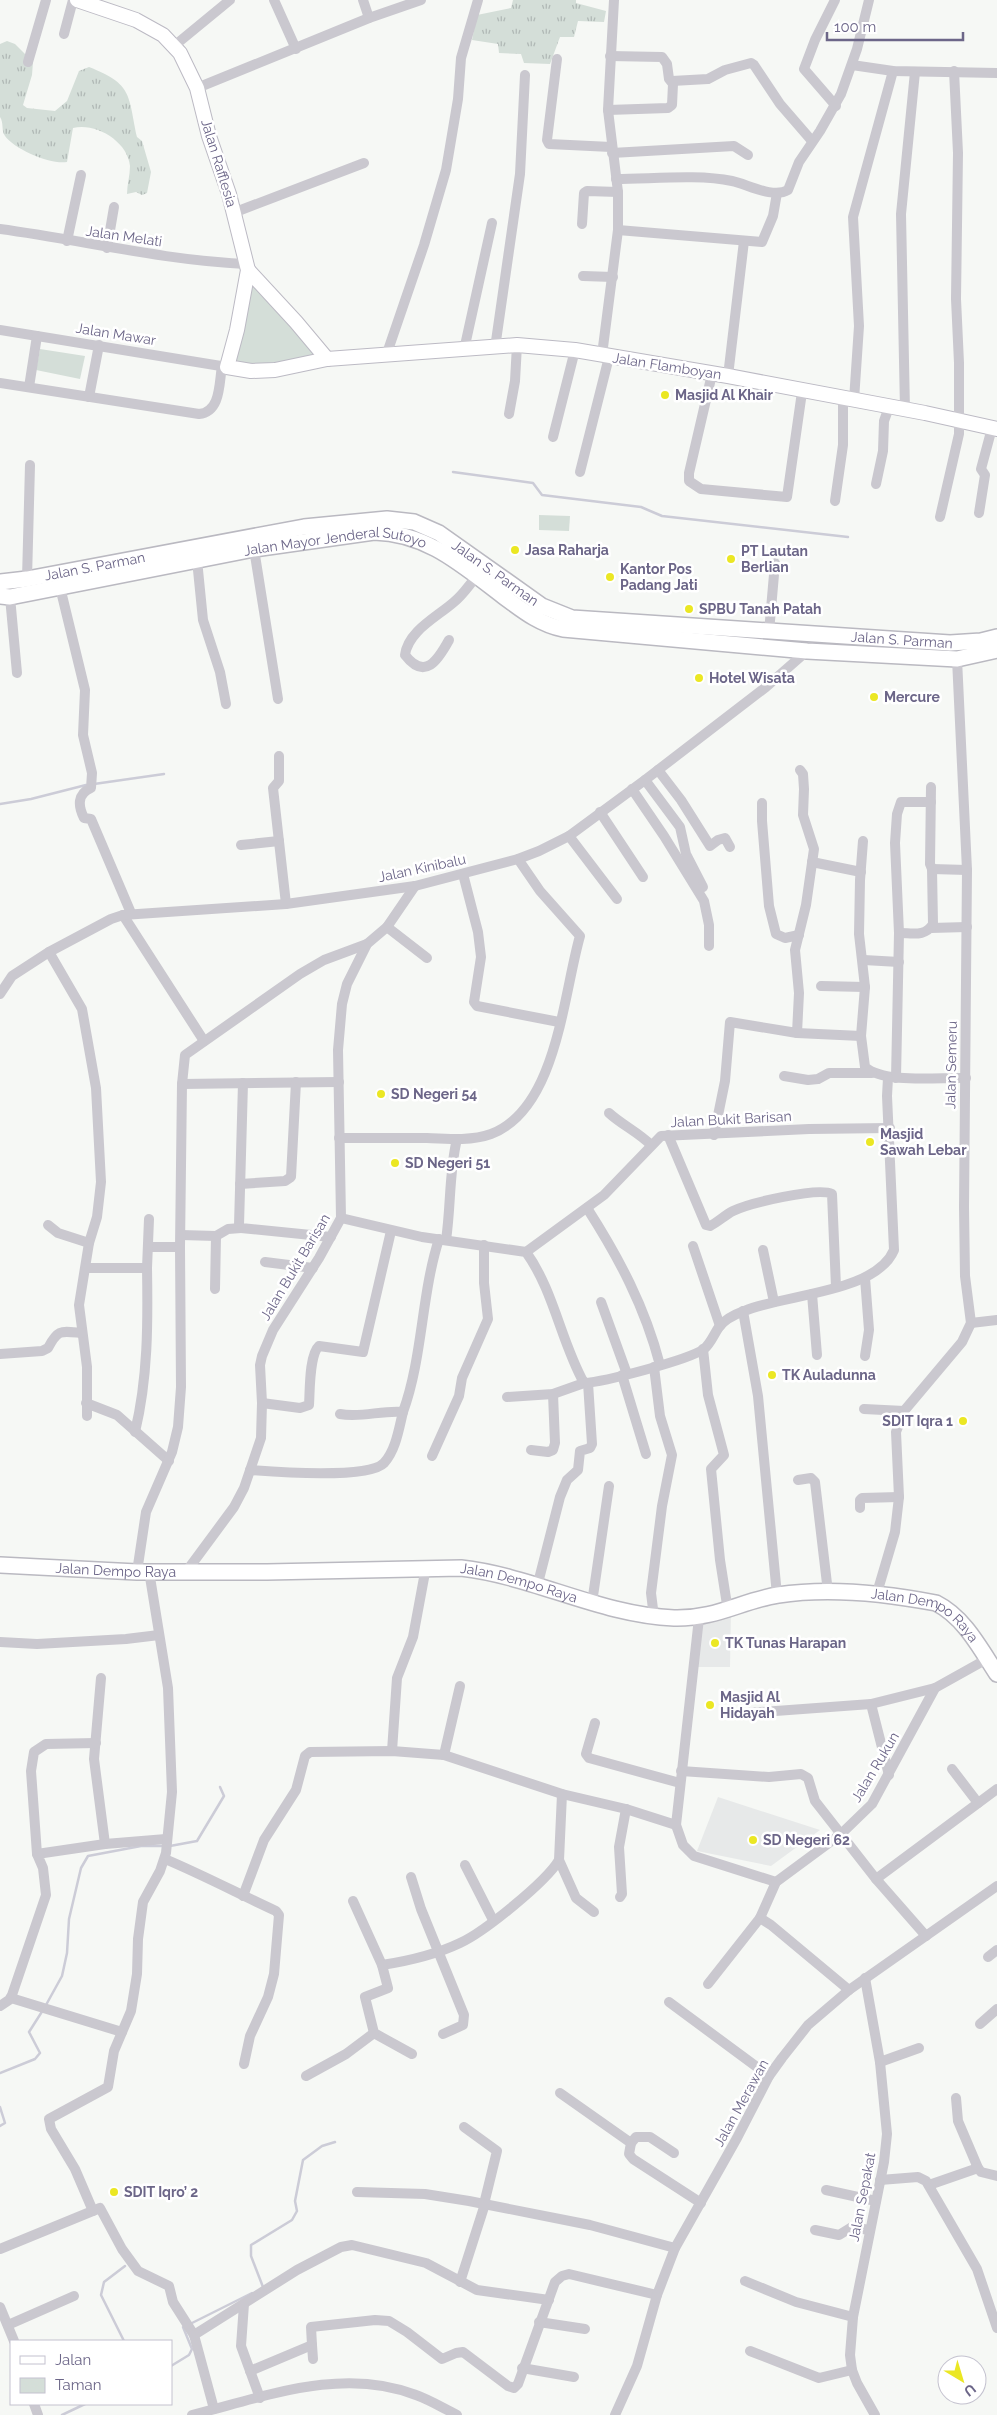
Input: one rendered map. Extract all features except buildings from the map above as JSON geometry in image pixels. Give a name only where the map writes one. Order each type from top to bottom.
[{"type":"main road","name":"Jalan S. Parman","points":[[0,582],[187,557],[304,527],[387,519],[414,522],[439,533],[542,606],[572,618],[950,643],[981,641],[997,637]]},
{"type":"main road","name":"Jalan Mayor Jenderal Sutoyo","points":[[5,596],[60,587],[187,557],[254,550],[374,532],[401,534],[433,547],[477,576],[539,622],[553,627],[678,640]]},
{"type":"main road","name":"Jalan S. Parman","points":[[678,640],[807,651],[957,659],[997,650]]},
{"type":"main road","name":"Jalan Dempo Raya","points":[[0,1565],[143,1572],[276,1572],[426,1567],[487,1571],[592,1603],[654,1617],[699,1618],[776,1596],[828,1592],[877,1593],[936,1603],[942,1606],[958,1618],[997,1674]]},
{"type":"street","points":[[28,62],[46,0]]},
{"type":"street","points":[[64,34],[73,0]]},
{"type":"street","name":"Jalan Rafflesia","points":[[77,0],[150,26],[174,46],[187,65],[197,88],[233,213],[246,267],[237,330],[224,367]]},
{"type":"street","points":[[174,46],[230,0]]},
{"type":"street","points":[[274,0],[296,49]]},
{"type":"street","points":[[363,0],[368,18]]},
{"type":"street","points":[[197,88],[368,18],[421,0]]},
{"type":"street","points":[[386,356],[424,246],[446,170],[458,98],[461,58],[478,0]]},
{"type":"street","points":[[580,472],[606,356],[618,230],[618,192],[608,110],[614,0]]},
{"type":"street","points":[[835,0],[815,40],[804,69],[836,106]]},
{"type":"street","points":[[616,180],[731,181],[777,193],[788,190],[799,162],[836,106],[852,65],[869,0]]},
{"type":"street","points":[[608,110],[668,108],[672,105],[672,81],[669,79],[667,64],[662,57],[610,56]]},
{"type":"street","points":[[557,59],[548,132],[549,144],[612,150],[734,146],[748,155]]},
{"type":"street","points":[[672,81],[708,79],[725,70],[747,63],[754,65],[780,104],[812,141]]},
{"type":"street","points":[[852,65],[893,71],[954,71],[997,74]]},
{"type":"street","points":[[836,501],[859,326],[853,216],[893,71]]},
{"type":"street","points":[[940,517],[955,454],[959,421],[956,299],[958,153],[954,71]]},
{"type":"street","points":[[905,410],[901,214],[915,72]]},
{"type":"street","points":[[495,348],[520,174],[525,74]]},
{"type":"street","points":[[233,213],[364,163]]},
{"type":"street","points":[[67,241],[81,175]]},
{"type":"street","points":[[582,224],[584,193],[587,191],[618,192]]},
{"type":"street","points":[[618,230],[744,241],[764,241],[773,216],[777,193]]},
{"type":"street","points":[[107,248],[114,208]]},
{"type":"street","points":[[458,351],[492,223]]},
{"type":"street","name":"Jalan Melati","points":[[0,229],[107,248],[246,267]]},
{"type":"street","points":[[728,376],[744,241]]},
{"type":"street","points":[[246,267],[327,359]]},
{"type":"street","points":[[583,276],[613,277]]},
{"type":"street","name":"Jalan Mawar","points":[[0,330],[224,367]]},
{"type":"street","points":[[29,387],[38,336]]},
{"type":"street","points":[[89,397],[99,345]]},
{"type":"street","points":[[509,414],[515,381],[517,345]]},
{"type":"street","name":"Jalan Flamboyan","points":[[224,367],[251,371],[275,370],[327,359],[458,351],[517,345],[575,350],[728,376],[995,429]]},
{"type":"street","points":[[553,437],[575,350]]},
{"type":"street","points":[[0,383],[204,414],[211,410],[216,403],[224,367]]},
{"type":"street","points":[[712,374],[688,473],[689,481],[701,488],[787,497],[802,392]]},
{"type":"street","points":[[876,484],[884,451],[884,421],[889,407]]},
{"type":"street","points":[[979,513],[985,475],[981,469],[995,429]]},
{"type":"street","points":[[28,579],[30,465]]},
{"type":"street","points":[[254,550],[264,601],[261,603],[278,699]]},
{"type":"street","points":[[187,557],[203,620],[220,672],[226,704]]},
{"type":"street","points":[[769,632],[775,563]]},
{"type":"street","points":[[449,640],[437,660],[427,667],[419,667],[405,655],[406,644],[421,628],[454,602],[477,576]]},
{"type":"street","points":[[60,587],[84,690],[83,735],[92,773],[91,786],[83,792],[79,799],[82,816],[91,819],[127,914],[204,1041]]},
{"type":"street","points":[[5,596],[17,673]]},
{"type":"street","name":"Jalan Kinibalu","points":[[0,994],[12,976],[49,952],[111,919],[127,914],[286,904],[415,886],[518,859],[569,836],[766,687],[807,651]]},
{"type":"street","name":"Jalan Semeru","points":[[957,659],[967,870],[966,1078],[963,1136],[965,1276],[971,1323]]},
{"type":"street","points":[[279,756],[279,781],[273,788],[286,904]]},
{"type":"street","points":[[658,770],[681,800],[710,846],[718,840],[725,838],[730,847]]},
{"type":"street","points":[[797,1032],[799,993],[795,950],[806,905],[814,849],[803,815],[803,774],[800,770]]},
{"type":"street","points":[[645,780],[680,826],[686,854],[705,891],[709,946]]},
{"type":"street","points":[[899,933],[923,934],[933,924],[932,869],[930,864],[931,787]]},
{"type":"street","points":[[632,790],[701,895],[706,911]]},
{"type":"street","points":[[507,1397],[554,1394],[586,1383],[657,1366],[703,1349],[720,1326],[743,1311],[812,1294],[865,1278],[879,1270],[890,1260],[894,1250],[890,1128],[887,1096],[892,1078],[898,962],[899,933],[895,874],[897,814],[901,802],[931,802]]},
{"type":"street","points":[[762,803],[770,906],[776,934],[785,938],[799,935]]},
{"type":"street","points":[[600,812],[643,877]]},
{"type":"street","points":[[569,836],[617,899]]},
{"type":"street","points":[[241,845],[279,841]]},
{"type":"street","points":[[863,841],[860,872],[859,934],[864,960],[865,987],[861,1036],[865,1067],[872,1073]]},
{"type":"street","points":[[339,1138],[457,1139],[491,1134],[511,1121],[528,1106],[537,1090],[551,1055],[580,936],[540,891],[518,859]]},
{"type":"street","points":[[812,862],[860,872]]},
{"type":"street","points":[[932,869],[967,870]]},
{"type":"street","points":[[464,874],[478,932],[481,957],[474,1002],[477,1006],[559,1022]]},
{"type":"street","name":"Jalan Bukit Barisan","points":[[186,1572],[234,1507],[261,1438],[260,1366],[262,1356],[273,1330],[332,1237],[341,1218],[339,1023],[342,1004],[347,984],[367,944],[386,927],[415,886]]},
{"type":"street","points":[[386,927],[427,958]]},
{"type":"street","points":[[931,928],[967,927]]},
{"type":"street","points":[[93,2211],[75,2170],[51,2129],[49,2119],[108,2087],[114,2051],[133,2002],[144,1902],[165,1856],[172,1792],[168,1688],[159,1635],[143,1572],[146,1512],[176,1441],[181,1387],[180,1235],[182,1084],[185,1055],[300,974],[324,960],[367,944]]},
{"type":"street","points":[[49,952],[82,1009],[96,1088],[101,1182],[97,1217],[89,1243],[79,1304],[86,1367],[87,1416]]},
{"type":"street","points":[[864,960],[898,962]]},
{"type":"street","points":[[821,986],[865,987]]},
{"type":"street","points":[[714,1134],[725,1082],[730,1022],[797,1032],[861,1036]]},
{"type":"street","points":[[784,1076],[808,1080],[818,1079],[829,1073],[872,1073],[892,1078],[966,1078]]},
{"type":"street","points":[[240,1184],[284,1181],[291,1176],[296,1082]]},
{"type":"street","points":[[182,1084],[339,1082]]},
{"type":"street","points":[[241,1228],[239,1225],[243,1083]]},
{"type":"street","points":[[609,1113],[618,1122],[640,1134],[651,1145]]},
{"type":"street","name":"Jalan Bukit Barisan","points":[[526,1252],[604,1195],[661,1136],[810,1129],[890,1128]]},
{"type":"street","points":[[668,1135],[706,1225],[710,1226],[733,1211],[769,1200],[811,1193],[828,1192],[832,1194],[836,1287]]},
{"type":"street","points":[[250,1470],[319,1473],[374,1470],[383,1464],[389,1456],[403,1412],[418,1348],[431,1264],[442,1240],[451,1210],[454,1152],[457,1139]]},
{"type":"street","points":[[588,1208],[624,1268],[651,1332],[657,1366],[660,1416],[672,1455],[662,1506],[651,1593],[654,1617]]},
{"type":"street","points":[[341,1218],[391,1231],[526,1252],[549,1297],[574,1365],[586,1383],[592,1444],[590,1448],[580,1451],[578,1470],[570,1478],[560,1497],[536,1587]]},
{"type":"street","points":[[135,1432],[143,1392],[148,1334],[147,1268],[149,1219]]},
{"type":"street","points":[[48,1225],[58,1233],[89,1243]]},
{"type":"street","points":[[180,1235],[216,1236],[228,1229],[241,1228],[332,1237]]},
{"type":"street","points":[[262,1403],[300,1408],[309,1405],[313,1358],[315,1349],[319,1346],[363,1352],[391,1231]]},
{"type":"street","points":[[214,1289],[216,1236]]},
{"type":"street","points":[[432,1456],[459,1396],[462,1378],[488,1319],[484,1290],[484,1245]]},
{"type":"street","points":[[148,1246],[180,1247]]},
{"type":"street","points":[[693,1246],[720,1326]]},
{"type":"street","points":[[763,1250],[774,1302]]},
{"type":"street","points":[[265,1262],[313,1268]]},
{"type":"street","points":[[86,1268],[147,1268]]},
{"type":"street","points":[[865,1278],[869,1330],[865,1356]]},
{"type":"street","points":[[812,1294],[817,1355]]},
{"type":"street","points":[[600,1302],[624,1375],[646,1454]]},
{"type":"street","points":[[743,1311],[758,1396],[776,1596]]},
{"type":"street","points":[[877,1593],[895,1532],[899,1497],[896,1432],[904,1411],[962,1342],[971,1323],[997,1320]]},
{"type":"street","points":[[0,1354],[48,1348],[56,1334],[62,1331],[81,1333]]},
{"type":"street","points":[[703,1349],[708,1395],[724,1455],[710,1469],[720,1560],[728,1611]]},
{"type":"street","points":[[531,1450],[548,1452],[553,1450],[554,1394]]},
{"type":"street","points":[[86,1403],[111,1411],[169,1461]]},
{"type":"street","points":[[864,1409],[904,1411]]},
{"type":"street","points":[[340,1414],[368,1414],[387,1410],[403,1412]]},
{"type":"street","points":[[798,1480],[811,1478],[815,1482],[828,1592]]},
{"type":"street","points":[[592,1603],[609,1486]]},
{"type":"street","points":[[860,1508],[860,1500],[862,1498],[899,1497]]},
{"type":"street","points":[[392,1751],[397,1678],[415,1630],[426,1567]]},
{"type":"street","points":[[699,1618],[676,1825],[683,1845],[694,1856],[776,1882]]},
{"type":"street","points":[[0,1642],[37,1644],[126,1639],[159,1635]]},
{"type":"street","points":[[734,1714],[871,1704],[935,1688],[987,1659]]},
{"type":"street","points":[[101,1678],[94,1759],[105,1844]]},
{"type":"street","points":[[444,1754],[460,1686]]},
{"type":"street","name":"Jalan Rukun","points":[[708,1984],[760,1918],[776,1882],[841,1834],[872,1804],[935,1688]]},
{"type":"street","points":[[871,1704],[888,1775]]},
{"type":"street","points":[[595,1723],[586,1754],[589,1758],[680,1783]]},
{"type":"street","points":[[0,2006],[11,1998],[46,1895],[43,1868],[37,1854],[31,1771],[34,1752],[46,1744],[96,1743]]},
{"type":"street","points":[[243,1896],[264,1840],[296,1790],[305,1756],[310,1752],[392,1751],[444,1754],[562,1794],[626,1809],[676,1825]]},
{"type":"street","points":[[952,1768],[978,1803]]},
{"type":"street","points":[[682,1771],[769,1777],[801,1774],[808,1778],[815,1801],[876,1879],[926,1936]]},
{"type":"street","points":[[876,1879],[997,1790]]},
{"type":"street","points":[[562,1794],[559,1860],[576,1898],[594,1912]]},
{"type":"street","points":[[620,1897],[622,1894],[619,1847],[626,1809]]},
{"type":"street","points":[[37,1854],[105,1844],[166,1839]]},
{"type":"street","points":[[165,1856],[276,1911],[279,1915],[280,1923],[274,1974],[268,1997],[250,2036],[244,2064]]},
{"type":"street","points":[[382,1965],[400,1962],[460,1943],[533,1890],[559,1860]]},
{"type":"street","points":[[465,1865],[493,1920]]},
{"type":"street","points":[[411,1877],[437,1951],[465,2021],[462,2026],[443,2034]]},
{"type":"street","name":"Jalan Merawan","points":[[615,2415],[637,2366],[657,2295],[675,2248],[702,2203],[769,2076],[808,2025],[849,1990],[997,1886]]},
{"type":"street","points":[[353,1902],[382,1965],[388,1988],[365,1997],[374,2033],[412,2054]]},
{"type":"street","points":[[760,1918],[849,1990]]},
{"type":"street","points":[[988,1958],[997,1950]]},
{"type":"street","name":"Jalan Sepakat","points":[[865,1978],[880,2062],[887,2126],[886,2147],[869,2230],[850,2342],[852,2370],[875,2415]]},
{"type":"street","points":[[11,1998],[50,2012],[122,2032]]},
{"type":"street","points":[[669,2002],[769,2076]]},
{"type":"street","points":[[980,2024],[997,2009]]},
{"type":"street","points":[[306,2076],[346,2054],[374,2033]]},
{"type":"street","points":[[880,2062],[919,2048]]},
{"type":"street","points":[[560,2093],[631,2143]]},
{"type":"street","points":[[956,2098],[958,2121],[980,2172],[997,2176]]},
{"type":"street","points":[[460,2282],[484,2204],[496,2151],[464,2127]]},
{"type":"street","points":[[674,2152],[645,2136],[636,2137],[631,2143],[629,2154],[633,2159],[702,2203]]},
{"type":"street","points":[[929,2185],[978,2168]]},
{"type":"street","points":[[880,2180],[918,2177],[929,2185],[977,2269],[997,2328]]},
{"type":"street","points":[[826,2190],[876,2202]]},
{"type":"street","points":[[357,2192],[425,2194],[484,2204],[590,2225],[675,2248]]},
{"type":"street","points":[[0,2249],[100,2208],[122,2249],[138,2271],[169,2286],[173,2302],[194,2334],[214,2410]]},
{"type":"street","points":[[815,2230],[839,2236],[852,2227],[869,2230]]},
{"type":"street","points":[[194,2334],[320,2257],[341,2247],[352,2246],[426,2263],[460,2282],[482,2291],[550,2300]]},
{"type":"street","points":[[312,2359],[311,2326],[383,2320],[397,2325],[442,2359],[463,2352],[511,2388],[518,2384],[522,2368],[539,2322],[550,2300],[555,2282],[562,2276],[569,2274],[657,2295]]},
{"type":"street","points":[[745,2282],[796,2302],[853,2317]]},
{"type":"street","points":[[8,2325],[74,2296]]},
{"type":"street","points":[[244,2304],[241,2341],[260,2398]]},
{"type":"street","points":[[0,2308],[14,2340]]},
{"type":"street","points":[[539,2322],[585,2329]]},
{"type":"street","points":[[250,2370],[312,2345]]},
{"type":"street","points":[[750,2351],[819,2378],[852,2370]]},
{"type":"street","points":[[522,2368],[574,2377]]},
{"type":"street","points":[[192,2415],[295,2388],[350,2382],[404,2391],[457,2415]]},
{"type":"shaded area","name":"TK Tunas Harapan","points":[[731,1610],[730,1667],[698,1667],[700,1619]]},
{"type":"shaded area","name":"SD Negeri 62","points":[[718,1797],[820,1830],[771,1866],[697,1851]]},
{"type":"green space","points":[[513,0],[576,0],[576,3],[606,11],[604,22],[578,21],[574,37],[560,37],[550,64],[524,63],[521,54],[499,53],[498,44],[472,40],[477,15],[511,8]]},
{"type":"green space","points":[[7,41],[15,44],[33,62],[32,75],[23,105],[27,108],[55,111],[67,101],[79,71],[89,67],[114,79],[121,86],[129,101],[137,137],[142,141],[151,172],[147,193],[142,195],[136,192],[127,194],[130,166],[128,157],[117,141],[100,131],[82,127],[73,128],[67,162],[52,161],[33,155],[16,146],[5,136],[0,117],[0,44]]},
{"type":"green space","points":[[246,267],[318,356],[277,363],[227,367]]},
{"type":"green space","points":[[40,349],[85,356],[80,379],[36,370]]},
{"type":"green space","points":[[539,515],[570,516],[569,531],[539,530]]},
{"type":"waterway","points":[[453,472],[533,483],[542,495],[641,507],[662,516],[848,537]]},
{"type":"waterway","points":[[94,784],[164,774]]},
{"type":"waterway","points":[[0,804],[31,799],[86,785]]},
{"type":"waterway","points":[[170,1846],[197,1841],[224,1796],[220,1787]]},
{"type":"waterway","points":[[46,2005],[62,1976],[67,1953],[69,1919],[81,1868],[88,1856],[141,1846],[164,1846]]},
{"type":"waterway","points":[[0,2073],[35,2059],[40,2053],[29,2032],[43,2010]]},
{"type":"waterway","points":[[0,2107],[5,2123],[0,2126]]},
{"type":"waterway","points":[[263,2287],[251,2256],[251,2245],[292,2220],[297,2211],[295,2201],[303,2160],[322,2146],[335,2142]]},
{"type":"waterway","points":[[124,2340],[101,2295],[104,2282],[125,2266]]},
{"type":"waterway","points":[[190,2324],[252,2293]]},
{"type":"waterway","points":[[172,2365],[189,2355],[192,2349],[183,2327],[185,2326]]},
{"type":"waterway","points":[[62,2415],[83,2405]]},
{"type":"place","name":"Masjid Al Khair","points":[[665,395]]},
{"type":"place","name":"Jasa Raharja","points":[[515,550]]},
{"type":"place","name":"PT Lautan Berlian","points":[[731,559]]},
{"type":"place","name":"Kantor Pos Padang Jati","points":[[610,577]]},
{"type":"place","name":"SPBU Tanah Patah","points":[[689,609]]},
{"type":"place","name":"Hotel Wisata","points":[[699,678]]},
{"type":"place","name":"Mercure","points":[[874,697]]},
{"type":"place","name":"SD Negeri 54","points":[[381,1094]]},
{"type":"place","name":"Masjid Sawah Lebar","points":[[870,1142]]},
{"type":"place","name":"SD Negeri 51","points":[[395,1163]]},
{"type":"place","name":"TK Auladunna","points":[[772,1375]]},
{"type":"place","name":"SDIT Iqra 1","points":[[963,1421]]},
{"type":"place","name":"TK Tunas Harapan","points":[[715,1643]]},
{"type":"place","name":"Masjid Al Hidayah","points":[[710,1705]]},
{"type":"place","name":"SD Negeri 62","points":[[753,1840]]},
{"type":"place","name":"SDIT Iqro’ 2","points":[[114,2192]]}]
